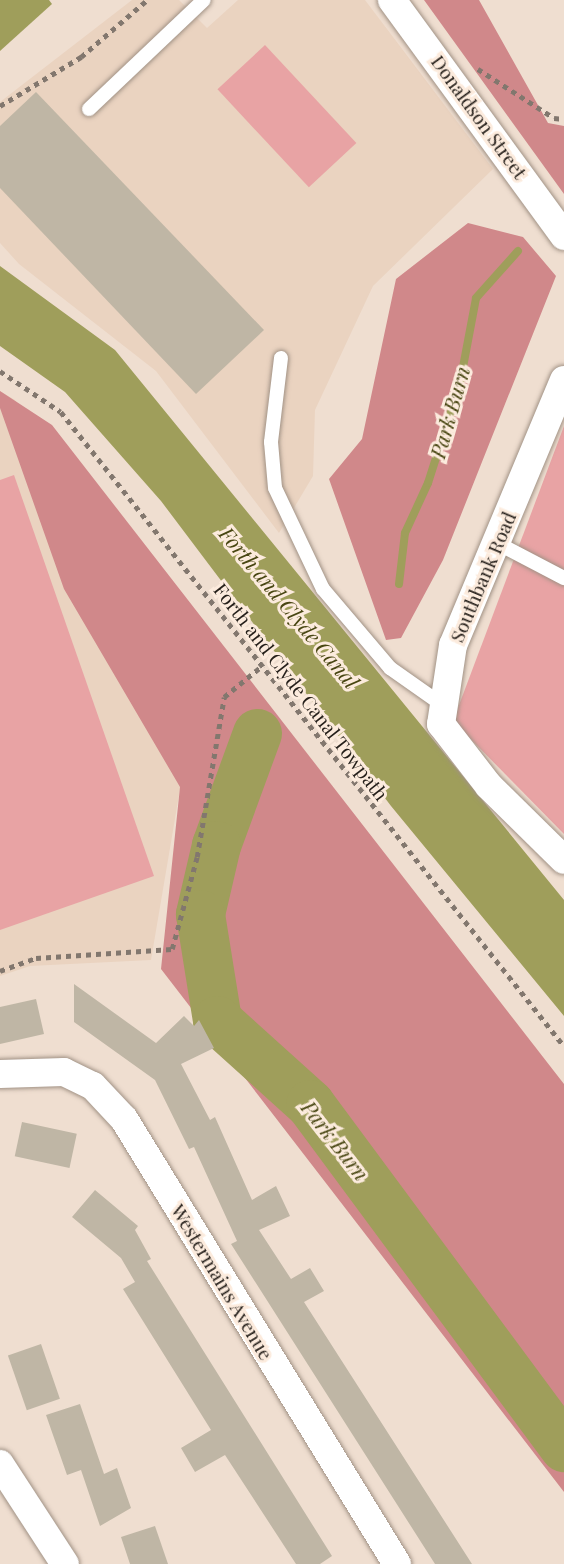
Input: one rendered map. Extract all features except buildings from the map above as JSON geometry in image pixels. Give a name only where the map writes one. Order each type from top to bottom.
[{"type":"street","name":"Donaldson Street","points":[[392,0],[564,236]]},
{"type":"street","name":"Southbank Road","points":[[564,380],[453,645],[441,724],[489,786],[564,860]]},
{"type":"street","name":"Westermains Avenue","points":[[0,1074],[64,1072],[93,1086],[124,1119],[397,1564]]},
{"type":"street","points":[[0,1464],[65,1564]]},
{"type":"lane","points":[[89,109],[204,0]]},
{"type":"lane","points":[[281,358],[271,442],[275,488],[323,589],[390,668],[444,706]]},
{"type":"lane","points":[[497,543],[564,578]]},
{"type":"path","points":[[0,106],[81,57],[146,0]]},
{"type":"path","points":[[474,66],[555,118],[564,119]]},
{"type":"path","name":"Forth and Clyde Canal Towpath","points":[[0,371],[61,412],[564,1046]]},
{"type":"path","points":[[0,971],[36,958],[172,949],[197,857],[223,697],[262,665]]},
{"type":"shaded area","points":[[132,0],[179,0],[207,28],[238,0],[365,0],[493,169],[373,286],[315,410],[313,476],[279,533],[156,371],[19,264],[0,243],[0,102]]},
{"type":"shaded area","points":[[424,0],[479,0],[548,123],[564,126],[564,194]]},
{"type":"shaded area","points":[[265,45],[356,143],[309,187],[217,89]]},
{"type":"shaded area","points":[[468,223],[523,237],[556,276],[443,560],[401,638],[386,640],[329,479],[362,439],[396,279]]},
{"type":"shaded area","points":[[0,391],[15,400],[205,642],[151,960],[30,966],[0,976]]},
{"type":"shaded area","points":[[0,391],[52,425],[564,1084],[564,1492],[161,969],[180,787],[64,589],[0,408]]},
{"type":"shaded area","points":[[564,426],[564,834],[453,721]]},
{"type":"shaded area","points":[[14,475],[154,876],[0,930],[0,480]]},
{"type":"water","points":[[0,0],[49,0],[52,4],[0,51]]},
{"type":"water","name":"Forth and Clyde Canal","points":[[0,266],[115,350],[564,900],[564,1016],[391,806],[161,501],[65,392],[0,346]]},
{"type":"waterway","name":"Park Burn","points":[[399,584],[405,533],[428,483],[460,383],[476,298],[518,251]]},
{"type":"waterway","name":"Park Burn","points":[[257,733],[216,845],[200,914],[217,1020],[310,1104],[564,1447]]}]
